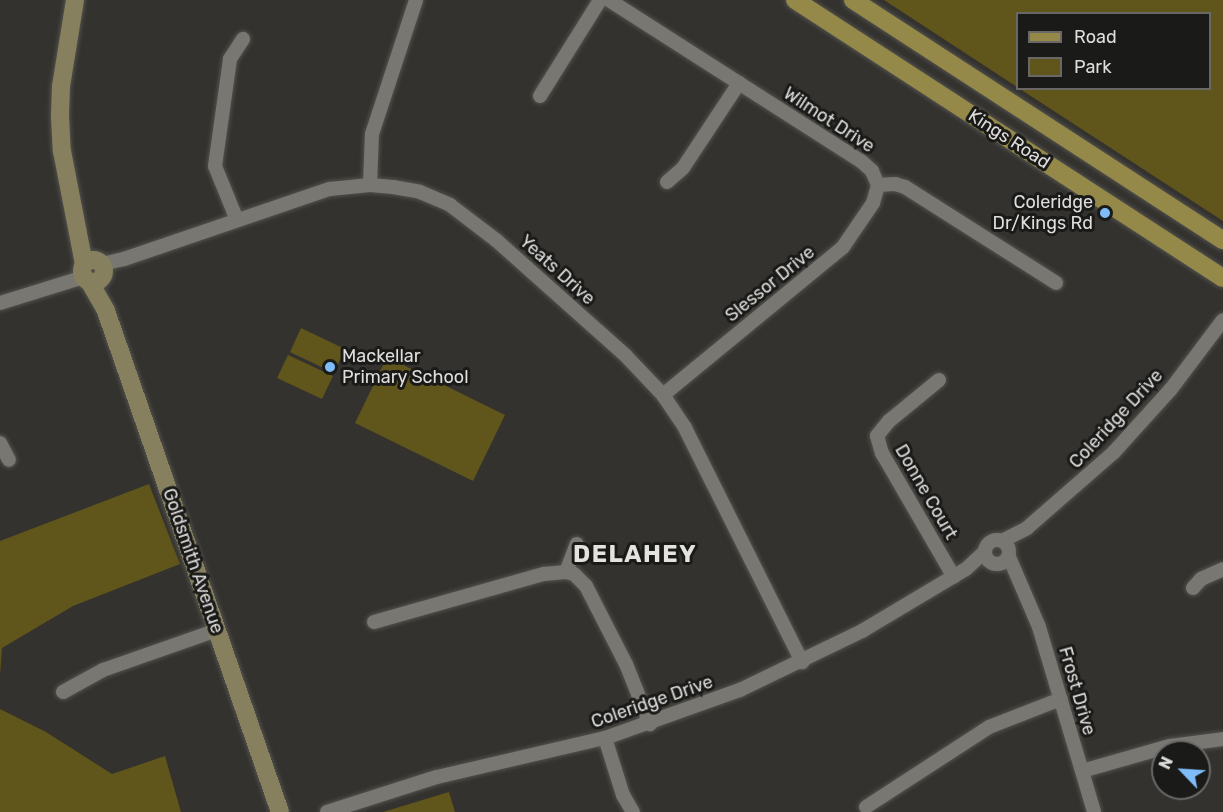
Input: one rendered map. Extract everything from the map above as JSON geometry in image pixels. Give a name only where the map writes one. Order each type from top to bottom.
[{"type":"main road","name":"Kings Road","points":[[795,0],[1223,278]]},
{"type":"main road","name":"Kings Road","points":[[853,0],[1223,240]]},
{"type":"street","name":"Goldsmith Avenue","points":[[75,0],[62,86],[60,117],[62,151],[78,228],[280,812]]},
{"type":"street","points":[[370,184],[372,134],[416,0]]},
{"type":"street","points":[[540,96],[600,0]]},
{"type":"street","name":"Wilmot Drive","points":[[609,0],[867,165],[878,185]]},
{"type":"street","points":[[237,220],[215,166],[230,59],[243,39]]},
{"type":"street","points":[[667,182],[683,168],[739,82]]},
{"type":"street","name":"Yeats Drive","points":[[0,303],[330,189],[370,184],[420,192],[461,212],[626,356],[663,395],[685,428],[802,662]]},
{"type":"street","points":[[878,185],[895,184],[905,187],[1056,283]]},
{"type":"street","name":"Slessor Drive","points":[[663,395],[843,247],[873,203],[878,185]]},
{"type":"street","name":"Coleridge Drive","points":[[327,812],[437,777],[605,738],[650,724],[740,690],[862,631],[966,569],[999,555],[1077,486],[1136,428],[1170,389],[1222,319]]},
{"type":"street","name":"Donne Court","points":[[939,380],[880,429],[878,444],[954,577]]},
{"type":"street","points":[[0,443],[9,460]]},
{"type":"street","points":[[566,572],[577,544]]},
{"type":"street","name":"Frost Drive","points":[[999,555],[1019,582],[1039,627],[1094,812]]},
{"type":"street","points":[[1193,588],[1201,579],[1223,569]]},
{"type":"street","points":[[374,622],[544,574],[566,572],[574,574],[586,586],[626,664],[650,724]]},
{"type":"street","points":[[63,692],[103,670],[217,630]]},
{"type":"street","points":[[866,807],[980,732],[1061,699]]},
{"type":"street","points":[[605,738],[623,795],[633,812]]},
{"type":"street","points":[[1082,771],[1170,746],[1223,739]]},
{"type":"green space","points":[[884,0],[1223,0],[1223,221],[1022,90],[1211,90],[1211,12],[1016,12],[1016,86]]},
{"type":"green space","points":[[301,328],[345,349],[334,373],[290,352]]},
{"type":"green space","points":[[288,355],[333,376],[322,399],[277,378]]},
{"type":"green space","points":[[387,357],[505,415],[473,481],[355,423]]},
{"type":"green space","points":[[149,484],[180,564],[73,606],[2,648],[0,676],[0,541]]},
{"type":"green space","points":[[0,709],[46,732],[112,774],[165,756],[181,812],[0,812]]},
{"type":"green space","points":[[449,792],[455,812],[383,812]]},
{"type":"place","name":"Coleridge Dr/Kings Rd","points":[[1105,213]]},
{"type":"place","name":"Mackellar Primary School","points":[[330,367]]},
{"type":"district","name":"DELAHEY","points":[[635,555]]}]
